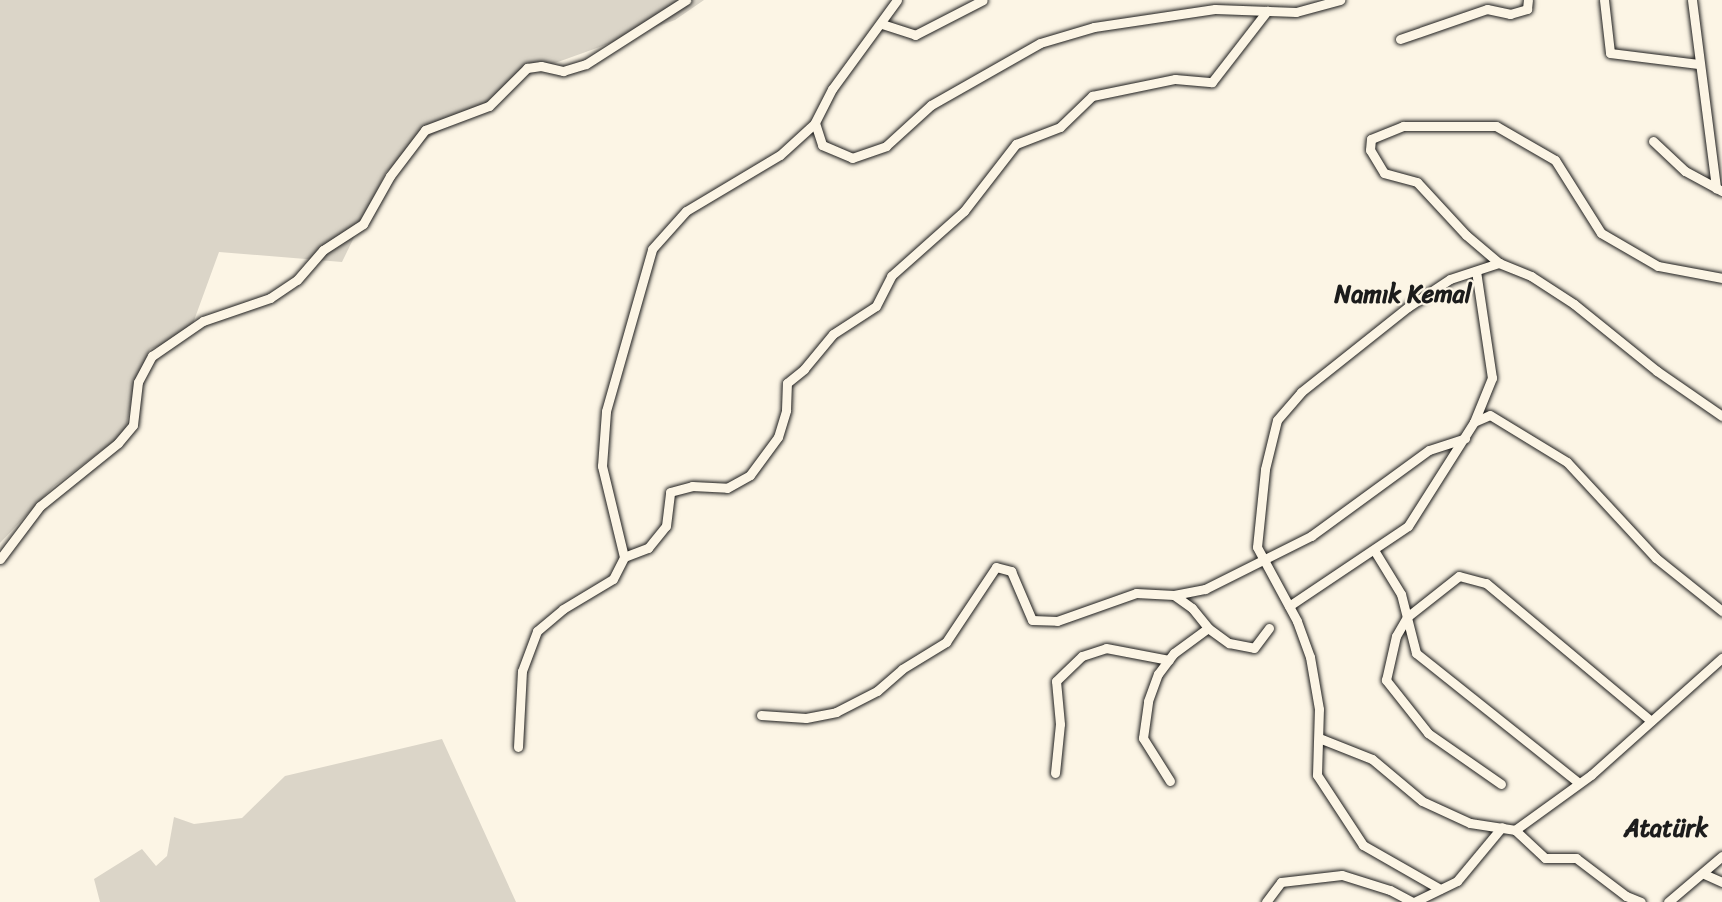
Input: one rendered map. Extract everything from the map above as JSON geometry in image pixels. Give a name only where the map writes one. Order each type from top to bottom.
[{"type":"street","points":[[0,559],[40,506],[118,442],[133,426],[138,382],[152,356],[203,321],[270,298],[297,280],[323,250],[363,224],[390,176],[425,130],[489,106],[527,68],[542,66],[563,71],[586,64],[686,0]]},
{"type":"street","points":[[518,747],[522,671],[537,631],[563,609],[613,579],[624,557],[602,466],[606,411],[652,249],[686,211],[780,155],[815,123],[832,89],[882,24],[897,0]]},
{"type":"street","points":[[882,24],[915,35],[983,0]]},
{"type":"street","points":[[815,123],[822,145],[852,158],[886,146],[931,105],[1040,43],[1094,27],[1215,9],[1296,12],[1340,0]]},
{"type":"street","points":[[1400,39],[1487,9],[1510,14],[1527,9],[1528,0]]},
{"type":"street","points":[[1604,0],[1610,53],[1698,64]]},
{"type":"street","points":[[1692,0],[1698,64],[1719,190]]},
{"type":"street","points":[[624,557],[648,548],[666,526],[670,492],[692,486],[727,488],[750,475],[778,437],[786,410],[787,383],[804,369],[833,334],[876,306],[891,276],[964,211],[1016,144],[1060,127],[1092,96],[1175,80],[1212,81],[1268,11]]},
{"type":"street","points":[[1722,278],[1658,266],[1601,233],[1555,160],[1496,126],[1403,126],[1371,139],[1370,150],[1384,173],[1417,182],[1466,235],[1499,263],[1531,276],[1574,304],[1657,372],[1722,416]]},
{"type":"street","points":[[1653,141],[1685,171],[1719,190]]},
{"type":"street","points":[[1440,889],[1363,845],[1317,775],[1319,709],[1310,657],[1289,606],[1257,547],[1265,469],[1277,420],[1301,392],[1408,307],[1450,279],[1499,263]]},
{"type":"street","points":[[1289,606],[1408,526],[1474,422],[1492,378],[1476,271]]},
{"type":"street","points":[[1474,422],[1490,415],[1502,419],[1567,462],[1656,558],[1722,612]]},
{"type":"street","points":[[761,715],[806,718],[836,712],[877,691],[902,669],[946,642],[969,613],[996,567],[1011,571],[1032,620],[1057,621],[1136,593],[1174,595],[1205,589],[1266,561],[1311,536],[1430,450],[1465,438]]},
{"type":"street","points":[[1374,550],[1401,594],[1416,653],[1579,783]]},
{"type":"street","points":[[1501,784],[1428,733],[1386,680],[1396,636],[1407,616],[1459,576],[1486,583],[1651,721]]},
{"type":"street","points":[[1174,595],[1192,608],[1208,628],[1229,643],[1254,648],[1269,628]]},
{"type":"street","points":[[1170,781],[1143,738],[1148,701],[1158,674],[1169,660],[1208,628]]},
{"type":"street","points":[[1055,773],[1060,724],[1056,681],[1082,656],[1106,648],[1169,660]]},
{"type":"street","points":[[1515,830],[1579,783],[1722,658]]},
{"type":"street","points":[[1319,738],[1372,759],[1422,801],[1470,822],[1515,830],[1545,858],[1576,858],[1626,896],[1641,902]]},
{"type":"street","points":[[1266,902],[1281,882],[1342,875],[1390,890],[1413,902],[1457,881],[1502,827]]},
{"type":"street","points":[[1668,902],[1704,874],[1722,856]]},
{"type":"street","points":[[1704,874],[1722,882]]},
{"type":"shaded area","points":[[0,0],[704,0],[675,20],[516,77],[476,111],[431,136],[386,172],[342,262],[219,252],[188,337],[150,349],[134,386],[125,433],[53,487],[0,543]]},
{"type":"shaded area","points":[[442,739],[516,902],[100,902],[94,879],[142,849],[156,866],[167,856],[174,817],[194,824],[242,818],[285,776]]},
{"type":"district","name":"Namık Kemal","points":[[1403,295]]},
{"type":"district","name":"Atatürk","points":[[1666,829]]}]
